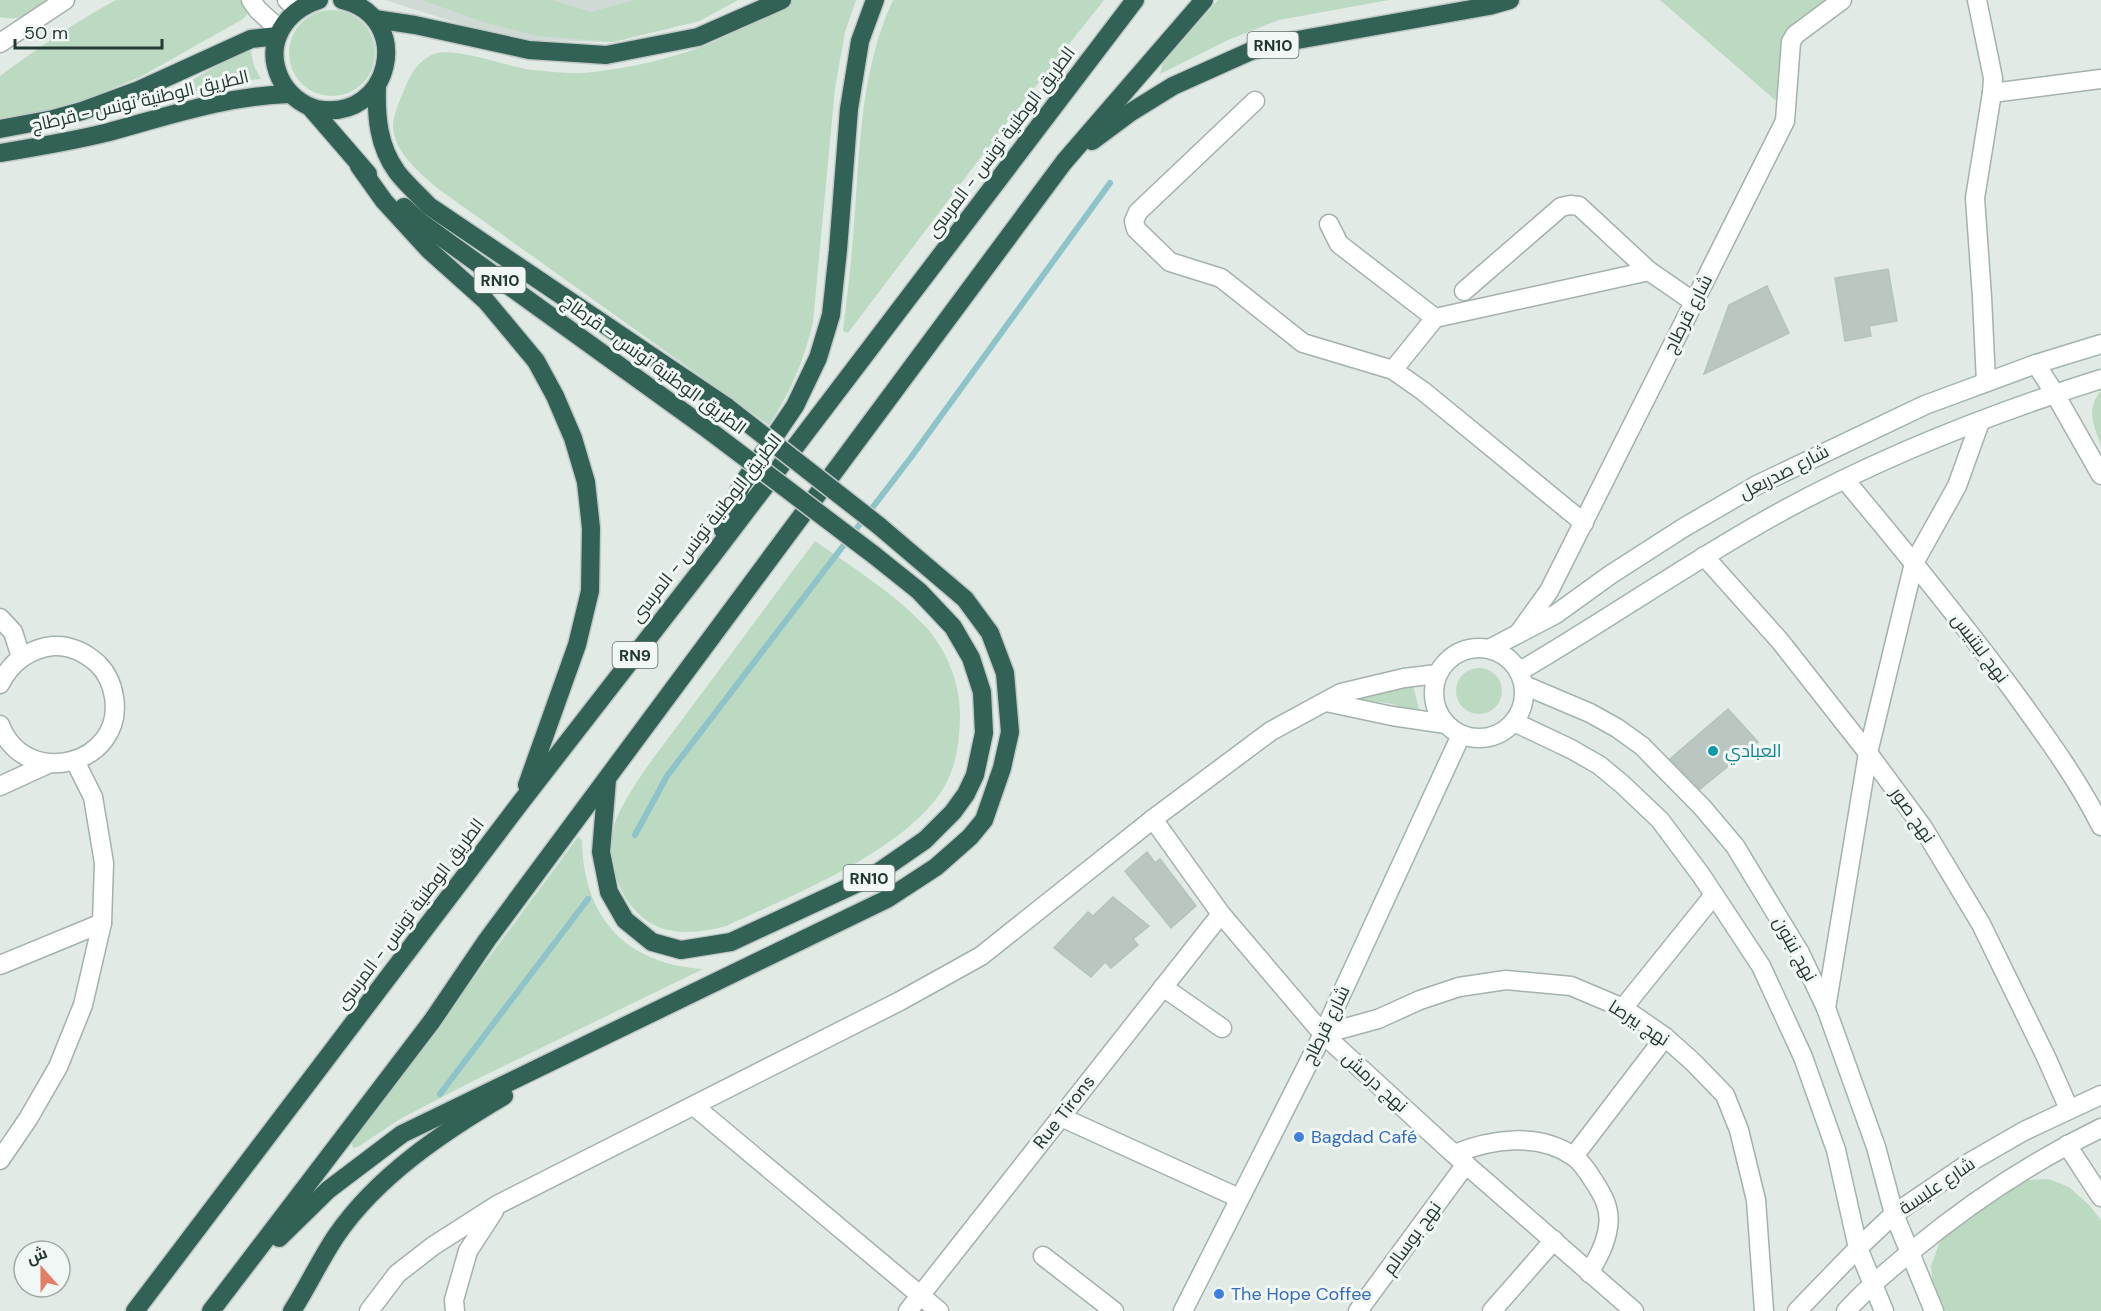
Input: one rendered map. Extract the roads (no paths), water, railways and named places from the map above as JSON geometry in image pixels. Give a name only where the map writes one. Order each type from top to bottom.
[{"type":"highway","points":[[290,94],[282,84],[275,61],[279,33],[292,4],[319,0]]},
{"type":"highway","points":[[226,1293],[328,1190],[402,1134],[887,899],[936,867],[970,837],[984,820],[1002,768],[1010,732],[1005,673],[990,633],[965,599],[878,525],[727,407],[429,206],[396,171],[381,139],[376,113],[377,86],[385,70],[387,52],[384,35],[375,19],[365,10],[352,2],[342,0]]},
{"type":"highway","points":[[698,37],[759,0]]},
{"type":"highway","points":[[375,19],[415,25],[529,50],[606,55],[698,37],[782,0]]},
{"type":"highway","points":[[712,556],[741,486],[795,406],[818,358],[831,315],[849,109],[860,41],[875,0]]},
{"type":"highway","name":"الطريق الوطنية تونس - المرسى","points":[[135,1311],[1135,0]]},
{"type":"highway","name":"RN9","points":[[211,1311],[432,1021],[487,940],[608,780],[1064,162],[1204,0]]},
{"type":"highway","name":"RN10","points":[[1064,162],[1131,112],[1173,86],[1251,51],[1286,42],[1489,6],[1510,0]]},
{"type":"highway","name":"الطريق الوطنية تونس - قرطاج","points":[[0,129],[82,111],[139,90],[251,39],[279,33]]},
{"type":"highway","name":"الطريق الوطنية تونس - قرطاج","points":[[310,107],[329,111],[347,108],[364,100],[377,86]]},
{"type":"highway","name":"الطريق الوطنية تونس - قرطاج","points":[[0,153],[80,139],[231,99],[290,94],[310,107],[360,166],[419,221],[710,431],[919,591],[953,627],[971,658],[982,692],[984,733],[975,775],[966,794],[953,812],[926,840],[873,876],[730,942],[681,950],[652,942],[625,920],[609,892],[601,852],[608,780]]},
{"type":"highway","points":[[360,166],[384,201],[429,250],[486,302],[536,361],[555,396],[573,438],[586,482],[591,528],[590,591],[577,645],[521,802]]},
{"type":"highway","points":[[292,1311],[337,1235],[384,1183],[441,1136],[593,1043]]},
{"type":"street","points":[[0,43],[65,0]]},
{"type":"street","points":[[251,0],[279,33]]},
{"type":"street","name":"شارع قرطاج","points":[[1518,634],[1549,591],[1785,121],[1791,42],[1795,35],[1842,0]]},
{"type":"street","points":[[1977,0],[1994,78],[1975,198],[1986,382]]},
{"type":"street","points":[[0,31],[21,29]]},
{"type":"street","points":[[1992,93],[2101,79]]},
{"type":"street","points":[[1255,101],[1138,212],[1134,221],[1136,229],[1170,262],[1221,278],[1303,343],[1393,370],[1584,523]]},
{"type":"street","points":[[1464,291],[1561,207],[1570,204],[1579,206],[1649,271],[1694,302]]},
{"type":"street","points":[[1329,224],[1339,244],[1435,318]]},
{"type":"street","points":[[1393,370],[1435,318],[1649,271]]},
{"type":"street","name":"شارع صدربعل","points":[[1491,648],[1556,614],[1610,575],[1757,484],[1926,405],[2036,364],[2101,344]]},
{"type":"street","points":[[2036,364],[2101,475]]},
{"type":"street","name":"شارع صدربعل","points":[[1522,678],[1578,637],[1704,556],[1776,514],[1938,438],[2101,379]]},
{"type":"street","points":[[1826,1008],[1868,753],[1914,563],[1957,486],[1980,422]]},
{"type":"street","name":"نهج لبتنيس","points":[[1845,480],[1977,641],[2048,738],[2089,802],[2101,826]]},
{"type":"street","name":"نهج صور","points":[[1704,556],[1780,641],[1922,826],[1982,924],[2046,1057],[2068,1109]]},
{"type":"street","points":[[0,618],[13,632],[21,657]]},
{"type":"street","points":[[0,684],[9,669],[21,657],[38,648],[56,646],[74,649],[91,657],[103,670],[112,686],[115,704],[108,731],[104,739],[91,752],[75,761],[48,764],[0,786]]},
{"type":"street","points":[[1326,702],[1453,730],[1475,738],[1490,737],[1515,722],[1524,704],[1522,678],[1508,657],[1491,648],[1475,647],[1460,651],[1446,660],[1437,674],[1433,691],[1436,709],[1453,730]]},
{"type":"street","points":[[369,1311],[397,1274],[433,1246],[497,1205],[900,1001],[981,956],[1153,819],[1271,731],[1341,693],[1404,678],[1437,674]]},
{"type":"street","name":"نهج نبتون","points":[[1522,678],[1617,728],[1642,746],[1702,807],[1736,846],[1800,953],[1826,1008],[1876,1147],[1894,1214],[1934,1311]]},
{"type":"street","name":"نهج نبتون","points":[[1515,722],[1590,760],[1622,784],[1660,820],[1761,966],[1803,1057],[1836,1150],[1858,1248],[1884,1311]]},
{"type":"street","points":[[0,724],[4,735],[15,749],[30,759],[48,764]]},
{"type":"street","name":"شارع قرطاج","points":[[1183,1311],[1323,1035],[1453,730]]},
{"type":"street","points":[[0,1160],[28,1119],[58,1066],[83,1005],[102,923],[104,863],[93,797],[75,761]]},
{"type":"street","name":"نهج درمش","points":[[1153,819],[1221,914],[1323,1035],[1460,1159],[1554,1240],[1623,1308]]},
{"type":"street","points":[[1623,1008],[1714,895]]},
{"type":"street","name":"Rue Tirons","points":[[908,1311],[1221,914]]},
{"type":"street","points":[[0,965],[102,923]]},
{"type":"street","name":"نهج بيرصا","points":[[1323,1035],[1378,1019],[1419,1000],[1459,987],[1506,980],[1570,986],[1623,1008],[1665,1037],[1725,1095],[1739,1130],[1756,1200],[1764,1311]]},
{"type":"street","points":[[1163,987],[1222,1028]]},
{"type":"street","points":[[1574,1156],[1665,1037]]},
{"type":"street","name":"شارع عليسة","points":[[1797,1311],[1894,1214],[1972,1161],[2024,1131],[2101,1095]]},
{"type":"street","points":[[694,1106],[939,1311]]},
{"type":"street","points":[[1061,1117],[1239,1198]]},
{"type":"street","name":"شارع عليسة","points":[[1846,1311],[1871,1284],[1986,1194],[2023,1169],[2101,1128]]},
{"type":"street","points":[[1460,1159],[1474,1146],[1513,1140],[1547,1143],[1574,1156],[1593,1179],[1609,1208],[1608,1227],[1603,1248],[1589,1273]]},
{"type":"street","points":[[2067,1145],[2101,1197]]},
{"type":"street","name":"نهج بوسالم","points":[[1358,1311],[1460,1159]]},
{"type":"street","points":[[455,1311],[454,1300],[468,1251],[497,1205]]},
{"type":"street","points":[[1492,1311],[1554,1240]]},
{"type":"street","points":[[1043,1256],[1114,1311]]},
{"type":"waterway","points":[[635,835],[667,776],[912,456],[1110,183]]},
{"type":"waterway","points":[[440,1094],[588,899]]},
{"type":"place","name":"العبادي","points":[[1713,751]]},
{"type":"place","name":"Bagdad Café","points":[[1299,1137]]},
{"type":"place","name":"The Hope Coffee","points":[[1219,1294]]}]
